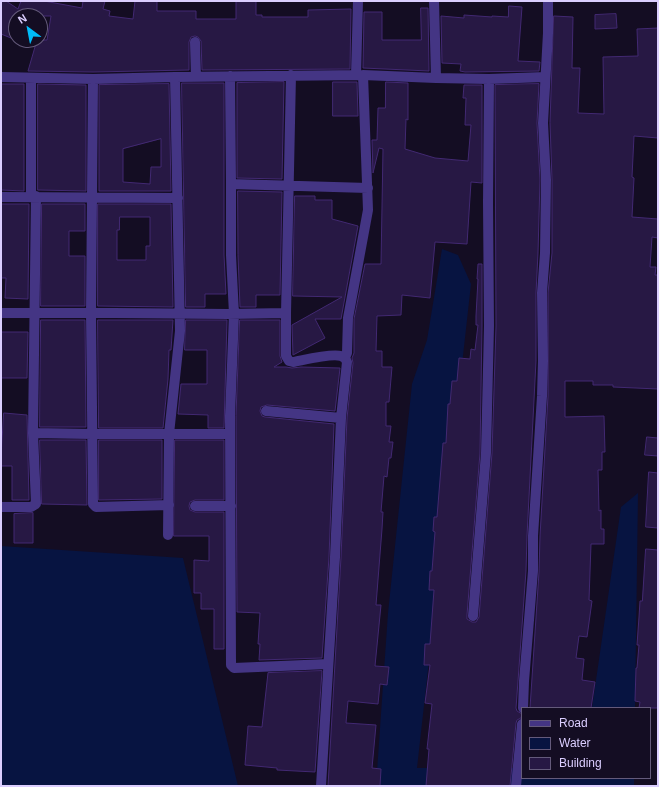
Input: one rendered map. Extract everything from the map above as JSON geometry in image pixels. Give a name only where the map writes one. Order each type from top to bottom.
[{"type":"street","points":[[321,786],[342,418],[347,362],[348,318],[368,210],[368,188],[359,75],[358,1]]},
{"type":"street","points":[[434,1],[436,78]]},
{"type":"street","points":[[523,707],[533,571],[533,536],[542,389],[542,294],[545,253],[546,180],[543,123],[548,1]]},
{"type":"street","points":[[195,42],[196,77]]},
{"type":"street","points":[[290,75],[286,356],[289,361],[293,362],[335,355],[346,358]]},
{"type":"street","points":[[1,77],[93,79],[359,75],[436,78],[545,77]]},
{"type":"street","points":[[230,76],[234,314],[230,434],[231,665],[234,668],[328,664]]},
{"type":"street","points":[[168,535],[169,434],[180,331],[175,77]]},
{"type":"street","points":[[1,507],[31,507],[36,504],[33,433],[34,196],[31,78]]},
{"type":"street","points":[[473,616],[486,453],[490,78]]},
{"type":"street","points":[[93,79],[91,197],[93,504],[94,506],[169,505]]},
{"type":"street","points":[[231,184],[368,188]]},
{"type":"street","points":[[1,197],[178,198]]},
{"type":"street","points":[[1,313],[286,313]]},
{"type":"street","points":[[266,411],[342,418]]},
{"type":"street","points":[[33,433],[230,434]]},
{"type":"street","points":[[195,506],[231,506]]},
{"type":"street","points":[[516,786],[521,734]]},
{"type":"water","points":[[442,249],[458,255],[471,284],[417,768],[521,768],[521,779],[634,779],[634,786],[376,786],[388,613],[412,384],[427,340]]},
{"type":"water","points":[[638,493],[635,707],[592,707],[621,507]]},
{"type":"water","points":[[1,546],[183,558],[238,786],[1,786]]},
{"type":"building","points":[[1,1],[6,1],[16,8],[8,8],[8,37],[1,34]]},
{"type":"building","points":[[21,1],[44,1],[82,8],[83,1],[105,1],[103,9],[110,11],[109,16],[133,19],[135,1],[157,1],[157,11],[196,11],[196,19],[236,19],[236,1],[256,1],[256,15],[262,15],[262,17],[308,17],[308,10],[351,9],[350,69],[202,70],[201,41],[195,36],[191,37],[189,42],[189,70],[93,72],[28,71],[35,48],[48,48],[48,34],[51,16],[48,16],[48,8],[18,8]]},
{"type":"building","points":[[509,6],[522,7],[518,61],[540,62],[539,71],[465,72],[460,71],[461,64],[442,63],[441,16],[464,18],[464,15],[508,17]]},
{"type":"building","points":[[421,8],[428,8],[429,71],[363,68],[364,12],[382,12],[382,40],[421,40]]},
{"type":"building","points":[[616,14],[617,28],[595,29],[595,15]]},
{"type":"building","points":[[554,16],[573,17],[572,68],[580,68],[578,113],[604,114],[603,57],[638,56],[637,29],[658,28],[658,138],[634,136],[632,217],[658,219],[658,238],[652,237],[650,267],[656,267],[655,275],[658,275],[658,389],[613,387],[613,385],[593,385],[593,381],[565,381],[565,417],[604,416],[605,452],[602,452],[602,470],[598,470],[599,511],[601,510],[601,529],[604,529],[604,544],[591,544],[589,600],[592,601],[587,637],[579,636],[576,658],[584,659],[582,680],[595,682],[591,707],[530,707],[548,396],[548,293],[552,253],[550,123]]},
{"type":"building","points":[[284,82],[282,179],[237,178],[237,83]]},
{"type":"building","points":[[333,82],[357,82],[358,116],[333,116]]},
{"type":"building","points":[[386,82],[408,83],[408,120],[406,119],[405,149],[435,158],[468,161],[471,125],[465,125],[466,98],[463,98],[464,85],[482,85],[482,183],[471,182],[467,244],[435,242],[430,298],[402,295],[401,315],[377,316],[376,351],[382,351],[382,367],[392,367],[389,402],[386,402],[386,426],[391,426],[389,442],[393,442],[391,458],[389,458],[387,477],[384,476],[381,512],[383,512],[376,605],[381,605],[375,666],[389,667],[387,685],[380,684],[378,704],[348,701],[346,723],[376,725],[372,768],[381,769],[380,786],[328,786],[347,418],[353,363],[352,358],[354,353],[354,319],[365,264],[381,264],[383,149],[379,148],[373,173],[372,140],[377,140],[378,108],[385,108]]},
{"type":"building","points":[[182,83],[224,83],[224,255],[226,294],[205,294],[205,307],[186,307]]},
{"type":"building","points":[[2,84],[24,84],[24,191],[1,190]]},
{"type":"building","points":[[38,84],[86,85],[86,191],[38,190]]},
{"type":"building","points":[[169,84],[171,191],[99,191],[99,85]],"holes":[[[161,139],[161,167],[151,167],[150,184],[123,182],[123,149]]]},
{"type":"building","points":[[539,84],[537,123],[540,180],[536,293],[536,361],[526,571],[516,708],[517,711],[521,713],[521,718],[517,720],[516,723],[510,786],[426,786],[429,749],[427,749],[432,704],[425,703],[430,665],[424,665],[425,644],[430,644],[434,590],[429,590],[435,532],[433,531],[434,517],[437,517],[443,443],[446,443],[448,404],[450,404],[452,381],[457,381],[459,358],[470,359],[471,349],[475,350],[478,325],[476,325],[476,316],[478,264],[482,264],[480,453],[467,619],[472,622],[476,622],[479,617],[492,453],[496,326],[495,85]]},
{"type":"building","points":[[238,191],[282,192],[280,295],[256,295],[256,307],[240,307]]},
{"type":"building","points":[[295,196],[315,196],[315,200],[332,200],[332,219],[358,226],[341,319],[315,319],[325,338],[293,355],[292,325],[342,297],[293,296]]},
{"type":"building","points":[[1,204],[29,204],[28,299],[5,298],[6,278],[1,278]]},
{"type":"building","points":[[42,204],[85,204],[85,231],[69,231],[69,256],[85,256],[85,306],[41,306]]},
{"type":"building","points":[[98,204],[171,204],[173,307],[98,306]],"holes":[[[120,217],[150,217],[150,246],[146,246],[146,260],[117,260],[117,230],[119,230]]]},
{"type":"building","points":[[41,320],[85,320],[86,427],[40,427]]},
{"type":"building","points":[[98,320],[173,320],[171,350],[169,350],[168,379],[163,428],[99,428]]},
{"type":"building","points":[[186,320],[227,320],[224,428],[208,428],[208,415],[178,414],[181,384],[207,384],[207,350],[185,350]]},
{"type":"building","points":[[240,320],[280,320],[280,356],[282,362],[274,367],[340,368],[335,411],[267,405],[261,407],[260,411],[262,416],[265,417],[334,424],[329,557],[322,658],[259,660],[260,644],[258,644],[260,613],[237,612],[236,416]]},
{"type":"building","points":[[1,332],[28,332],[27,378],[1,378]]},
{"type":"building","points":[[4,413],[27,415],[29,500],[12,500],[12,466],[1,466]]},
{"type":"building","points":[[647,437],[658,438],[658,456],[645,455]]},
{"type":"building","points":[[40,440],[86,440],[87,505],[42,504]]},
{"type":"building","points":[[99,440],[162,440],[162,499],[99,500]]},
{"type":"building","points":[[175,440],[224,440],[224,500],[195,500],[190,502],[189,506],[190,510],[195,512],[224,512],[224,649],[214,649],[214,609],[201,609],[201,593],[194,593],[194,560],[209,561],[209,536],[174,536]]},
{"type":"building","points":[[649,472],[658,473],[658,528],[646,527]]},
{"type":"building","points":[[33,513],[33,543],[14,543],[14,514]]},
{"type":"building","points":[[646,549],[658,550],[658,708],[639,707],[640,702],[635,701],[640,601],[642,601]]},
{"type":"building","points":[[322,671],[315,772],[277,770],[277,768],[245,765],[248,726],[262,727],[268,673]]}]
